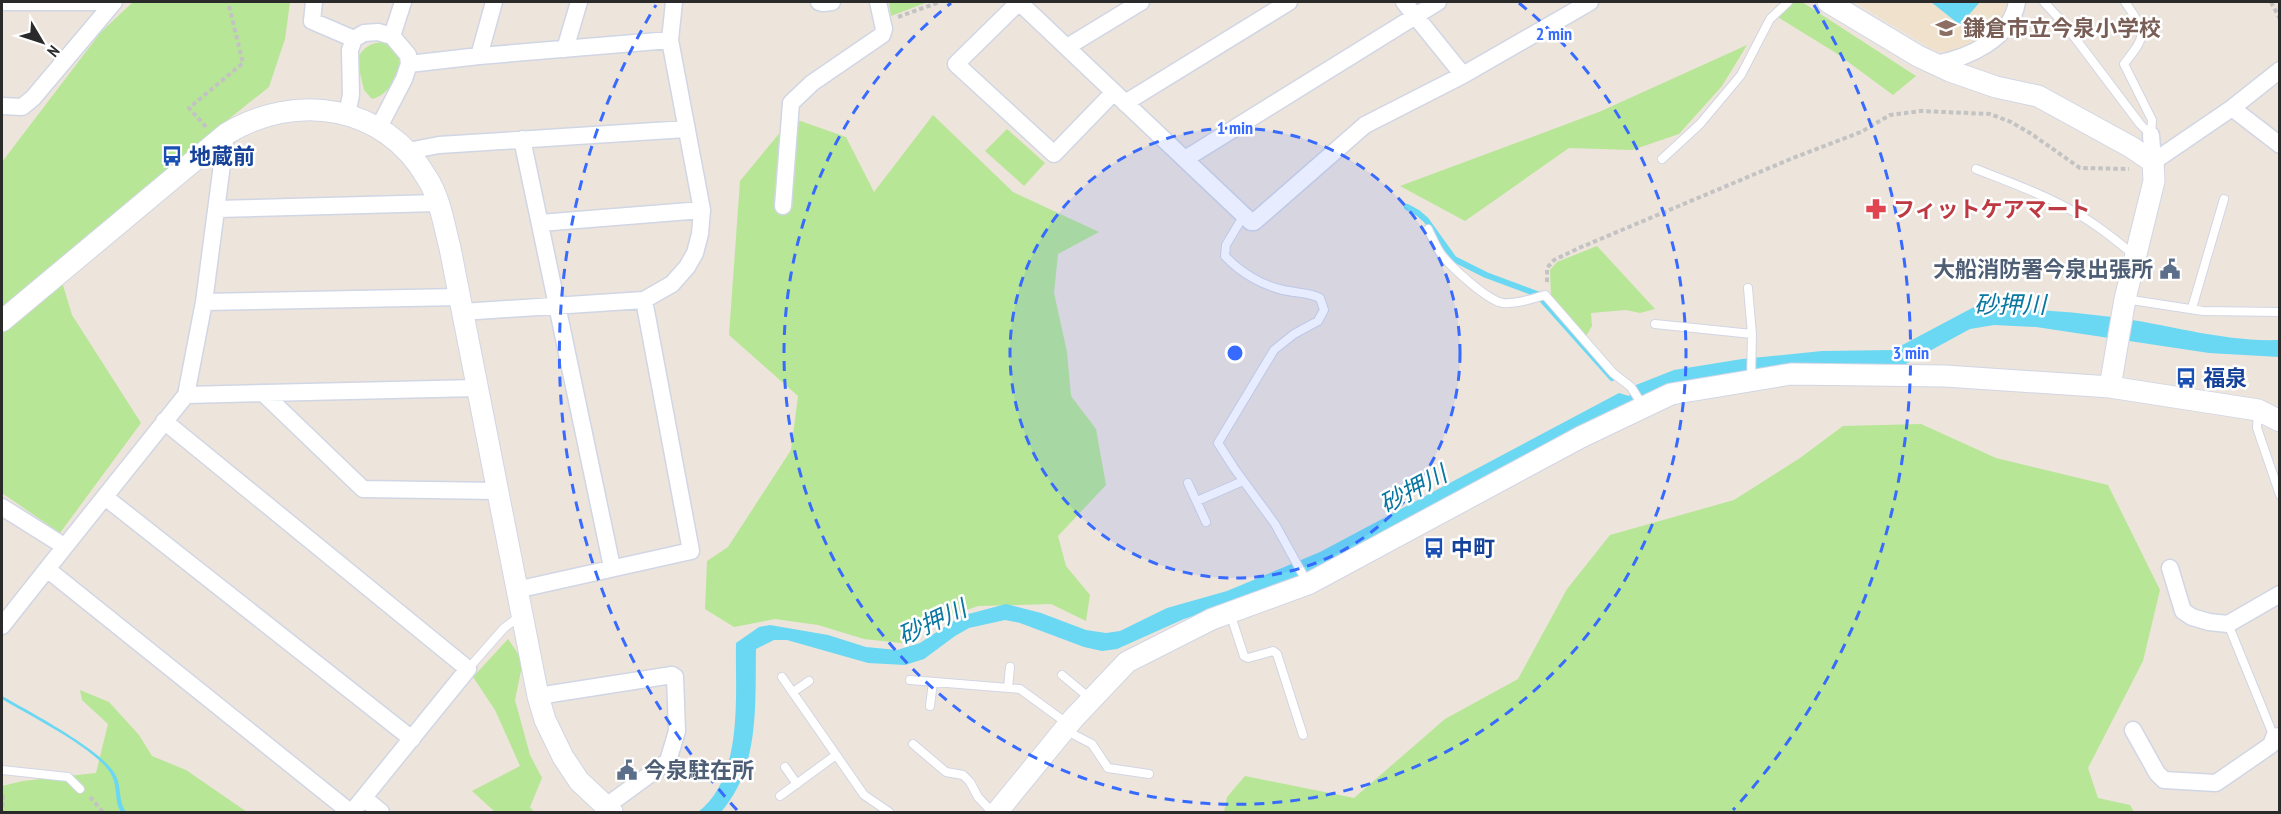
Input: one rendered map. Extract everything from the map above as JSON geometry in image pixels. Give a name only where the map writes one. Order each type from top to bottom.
[{"type":"street","points":[[2,2],[114,2]]},
{"type":"street","points":[[2,106],[22,107],[33,98],[114,2]]},
{"type":"street","points":[[314,2],[312,21],[354,39]]},
{"type":"street","points":[[392,36],[403,2]]},
{"type":"street","points":[[478,56],[494,2]]},
{"type":"street","points":[[566,49],[579,2]]},
{"type":"street","points":[[204,302],[556,305],[644,300],[672,284],[687,267],[695,253],[700,234],[702,210],[670,40],[674,2]]},
{"type":"street","points":[[819,2],[832,2]]},
{"type":"street","points":[[783,206],[790,104],[812,83],[882,35],[884,29],[878,2]]},
{"type":"street","points":[[1289,2],[1120,97],[1054,154],[957,64],[1019,2],[1120,97],[1251,222],[1254,222],[1365,125],[1462,75],[1590,2]]},
{"type":"street","points":[[1067,47],[1141,2]]},
{"type":"street","points":[[1404,2],[1462,75]]},
{"type":"street","points":[[1185,159],[1438,2]]},
{"type":"street","points":[[1828,2],[1950,71],[1996,87],[2038,96],[2132,147],[2153,162]]},
{"type":"street","points":[[1935,64],[1964,57],[1983,47],[2001,32],[2015,15],[2017,2]]},
{"type":"street","points":[[347,114],[351,96],[350,50],[354,39],[364,33],[378,32],[392,36],[408,55],[409,64],[379,127]]},
{"type":"street","points":[[409,64],[670,40]]},
{"type":"street","points":[[2153,162],[2232,108],[2280,70]]},
{"type":"street","points":[[2232,108],[2280,146]]},
{"type":"street","points":[[2,321],[226,134],[245,122],[291,110],[316,109],[347,114],[379,127],[408,151],[429,180],[438,203],[450,248],[496,491],[538,696],[545,720],[563,757],[579,781],[608,810],[668,761],[677,731],[675,677],[672,675],[538,696]]},
{"type":"street","points":[[408,151],[439,145],[686,129]]},
{"type":"street","points":[[2,626],[186,395],[204,302],[226,134]]},
{"type":"street","points":[[2110,387],[2124,308],[2154,181],[2151,135]]},
{"type":"street","points":[[522,140],[612,567]]},
{"type":"street","points":[[217,209],[438,203]]},
{"type":"street","points":[[540,223],[702,210]]},
{"type":"street","points":[[516,590],[691,551],[644,300]]},
{"type":"street","points":[[997,813],[1067,727],[1127,662],[1212,619],[1308,584],[1408,529],[1643,406],[1671,394],[1791,375],[1945,376],[2110,387],[2258,410],[2280,421]]},
{"type":"street","points":[[186,395],[477,388]]},
{"type":"street","points":[[263,393],[363,489],[496,491]]},
{"type":"street","points":[[47,569],[351,813],[468,669],[164,421]]},
{"type":"street","points":[[105,496],[412,739]]},
{"type":"street","points":[[2,507],[64,546]]},
{"type":"street","points":[[2170,568],[2183,611],[2201,620],[2228,624],[2280,594]]},
{"type":"street","points":[[2133,729],[2157,773],[2164,780],[2216,783],[2271,745],[2277,736]]},
{"type":"street","points":[[364,798],[381,813]]},
{"type":"lane","points":[[1662,159],[1700,124],[1741,75],[1770,19],[1788,2]]},
{"type":"lane","points":[[2044,2],[2066,26],[2140,124],[2151,135]]},
{"type":"lane","points":[[2125,2],[2141,26],[2140,44],[2124,64],[2152,120],[2151,135]]},
{"type":"lane","points":[[1976,169],[2054,202],[2097,226],[2136,256]]},
{"type":"lane","points":[[2192,308],[2224,199]]},
{"type":"lane","points":[[1244,215],[1226,245],[1225,256],[1249,276],[1265,284],[1281,290],[1308,293],[1320,298],[1324,310],[1318,321],[1294,334],[1274,350],[1218,442],[1275,524],[1308,584]]},
{"type":"lane","points":[[1428,229],[1441,254],[1460,274],[1501,303],[1521,302],[1545,295],[1613,373],[1631,387],[1643,406]]},
{"type":"lane","points":[[1748,288],[1752,334],[1751,381]]},
{"type":"lane","points":[[2124,308],[2280,312]]},
{"type":"lane","points":[[1655,324],[1752,334]]},
{"type":"lane","points":[[2258,410],[2257,428],[2280,495]]},
{"type":"lane","points":[[1197,501],[1243,481]]},
{"type":"lane","points":[[1188,483],[1206,522]]},
{"type":"lane","points":[[1230,612],[1244,656],[1248,658],[1274,651],[1277,654],[1303,735]]},
{"type":"lane","points":[[468,669],[504,628],[522,615]]},
{"type":"lane","points":[[2228,624],[2277,736]]},
{"type":"lane","points":[[1008,688],[1010,668]]},
{"type":"lane","points":[[1062,675],[1092,700]]},
{"type":"lane","points":[[782,677],[864,795],[889,813]]},
{"type":"lane","points":[[910,680],[1020,689],[1092,744],[1108,768],[1149,774]]},
{"type":"lane","points":[[793,692],[809,681]]},
{"type":"lane","points":[[930,706],[933,682]]},
{"type":"lane","points":[[913,744],[946,772],[963,776],[970,782],[978,797],[992,813]]},
{"type":"lane","points":[[780,796],[836,755]]},
{"type":"lane","points":[[785,767],[797,784]]},
{"type":"lane","points":[[2,770],[68,777],[80,789]]},
{"type":"path","points":[[228,2],[243,63],[189,108],[205,127],[245,122]]},
{"type":"path","points":[[882,23],[940,2]]},
{"type":"path","points":[[2271,2],[2280,19]]},
{"type":"path","points":[[1545,295],[1547,268],[1554,260],[1673,207],[1861,132],[1890,115],[1921,111],[1990,114],[2030,133],[2080,168],[2138,169],[2153,162]]},
{"type":"path","points":[[80,789],[103,813]]},
{"type":"path","points":[[2,795],[2,811]]},
{"type":"shaded area","name":"鎌倉市立今泉小学校","points":[[1855,2],[2007,2],[2007,4],[2000,21],[1986,35],[1965,48],[1951,53],[1936,51]]},
{"type":"green space","points":[[133,2],[290,2],[285,39],[269,87],[56,262],[72,315],[141,423],[60,533],[2,493],[2,162],[101,32]]},
{"type":"green space","points":[[889,2],[928,2],[891,16]]},
{"type":"green space","points":[[1794,2],[1802,2],[1916,76],[1893,95],[1836,53],[1776,16]]},
{"type":"green space","points":[[383,42],[393,46],[400,62],[394,81],[388,89],[372,99],[364,90],[357,60],[367,47]]},
{"type":"green space","points":[[1747,45],[1722,86],[1679,134],[1632,150],[1569,148],[1465,221],[1400,186],[1599,112]]},
{"type":"green space","points":[[933,115],[1013,192],[1099,232],[1058,254],[1054,293],[1067,352],[1071,396],[1096,429],[1106,485],[1058,536],[1066,566],[1090,595],[1086,621],[1051,604],[978,606],[936,621],[901,643],[864,639],[818,625],[775,619],[734,627],[705,609],[707,561],[728,547],[791,450],[798,396],[729,335],[740,181],[792,118],[846,137],[874,192]]},
{"type":"green space","points":[[1007,129],[1045,163],[1024,186],[985,151]]},
{"type":"green space","points":[[1597,246],[1655,309],[1640,313],[1626,310],[1591,313],[1592,326],[1586,336],[1551,296],[1550,270],[1557,262]]},
{"type":"green space","points":[[1921,424],[1996,458],[2108,485],[2160,590],[2143,661],[2088,768],[2098,798],[2130,805],[2134,812],[1224,812],[1227,797],[1245,776],[1354,798],[1445,719],[1518,679],[1567,589],[1610,535],[1734,500],[1800,458],[1843,426]]},
{"type":"green space","points":[[508,639],[523,661],[515,700],[530,755],[542,778],[530,807],[534,812],[495,812],[472,791],[520,766],[495,710],[473,677]]},
{"type":"green space","points":[[80,690],[109,702],[139,735],[152,756],[186,770],[247,812],[2,812],[2,786],[23,781],[96,773],[108,724],[82,700]]},
{"type":"water","points":[[1931,2],[1980,2],[1960,25]]},
{"type":"water","name":"砂押川","points":[[1974,307],[2095,315],[2237,338],[2279,340],[2279,357],[2209,353],[2036,327],[1994,325],[1970,329],[1902,366],[1680,386],[1311,572],[1232,604],[1184,619],[1117,649],[1102,651],[1084,647],[1020,623],[1005,620],[969,628],[924,659],[905,665],[868,663],[787,640],[774,640],[756,649],[753,735],[743,776],[721,812],[698,812],[713,797],[730,757],[736,710],[736,643],[759,627],[770,625],[828,635],[866,647],[897,650],[920,643],[961,616],[1006,604],[1041,613],[1086,630],[1106,633],[1120,631],[1167,608],[1227,591],[1320,552],[1619,393],[1629,396],[1636,385],[1674,370],[1742,359],[1822,351],[1893,350]]},
{"type":"water","points":[[2,696],[65,732],[109,766],[118,781],[126,812],[121,812],[119,808],[114,781],[105,766],[79,744],[2,699]]},
{"type":"waterway","points":[[1407,207],[1426,220],[1454,259],[1486,275],[1537,294],[1612,378]]},
{"type":"place","name":"鎌倉市立今泉小学校","points":[[1946,28]]},
{"type":"place","name":"地蔵前","points":[[172,156]]},
{"type":"place","name":"フィットケアマート","points":[[1876,209]]},
{"type":"place","name":"大船消防署今泉出張所","points":[[2170,269]]},
{"type":"place","name":"福泉","points":[[2186,378]]},
{"type":"place","name":"中町","points":[[1434,548]]},
{"type":"place","name":"今泉駐在所","points":[[627,770]]}]
